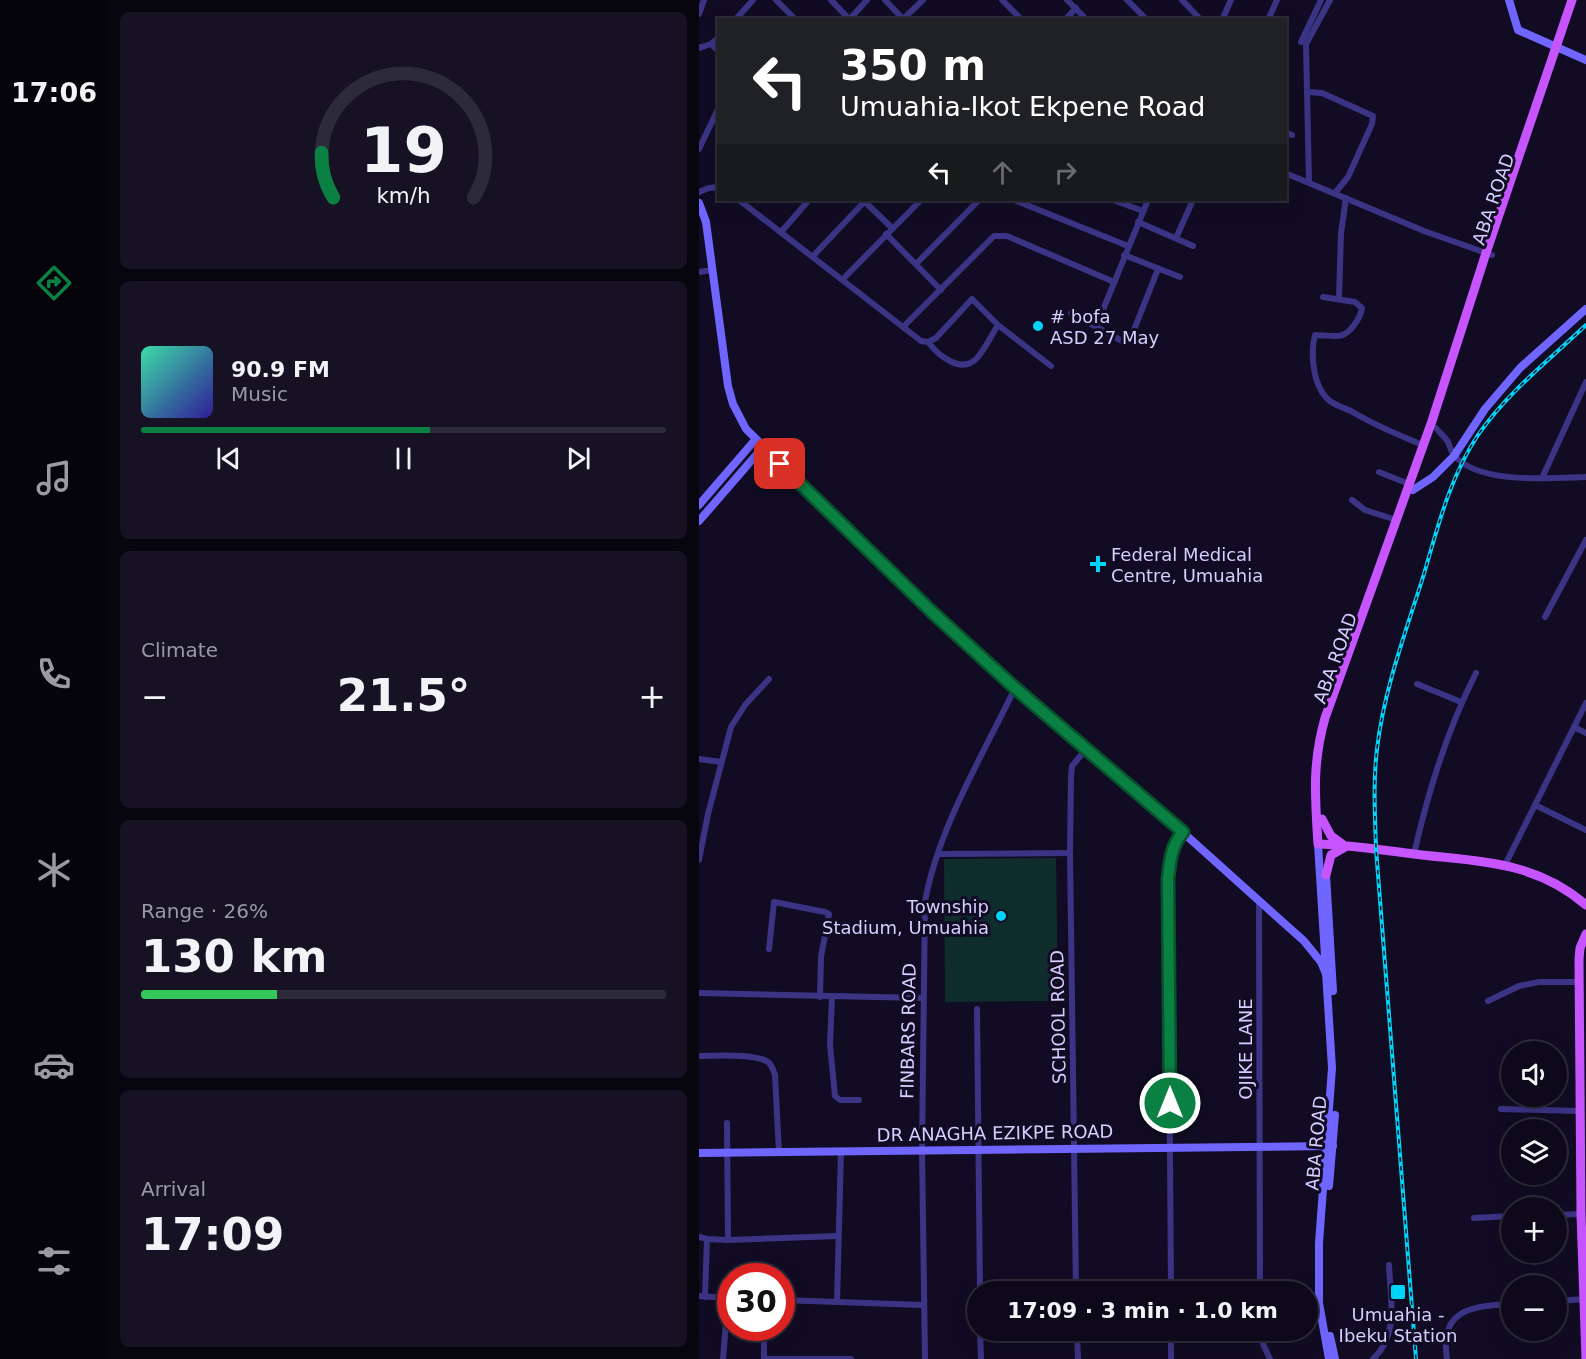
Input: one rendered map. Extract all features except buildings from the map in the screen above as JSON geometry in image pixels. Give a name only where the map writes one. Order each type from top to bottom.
[{"type":"main road","points":[[1509,0],[1518,30],[1586,60]]},
{"type":"main road","name":"ABA ROAD","points":[[1329,1359],[1321,1324],[1320,1215],[1338,1068],[1328,952],[1326,875],[1314,790],[1317,751],[1325,718],[1349,659],[1411,487],[1423,445],[1559,48],[1572,0]]},
{"type":"main road","name":"ABA ROAD","points":[[1559,48],[1579,0]]},
{"type":"main road","points":[[699,203],[706,222],[728,386],[739,417],[756,440],[932,612],[1015,688],[1087,748],[1309,943],[1328,952]]},
{"type":"main road","name":"ABA ROAD","points":[[1335,1359],[1327,1323],[1325,1273],[1332,1068],[1326,974],[1328,952],[1324,939],[1320,780],[1322,752],[1349,659],[1396,520],[1436,428],[1489,254]]},
{"type":"main road","points":[[1411,487],[1433,477],[1454,456],[1485,408],[1520,368],[1586,309]]},
{"type":"main road","points":[[699,505],[756,440]]},
{"type":"main road","points":[[699,521],[763,447]]},
{"type":"main road","points":[[1322,819],[1331,836],[1349,847]]},
{"type":"main road","points":[[1321,844],[1505,865],[1543,877],[1586,905]]},
{"type":"main road","points":[[1326,875],[1331,855],[1337,850],[1349,847]]},
{"type":"main road","points":[[1586,934],[1580,951],[1579,982],[1583,1048],[1580,1111],[1586,1359]]},
{"type":"main road","points":[[1309,943],[1320,944],[1324,939]]},
{"type":"main road","points":[[1309,943],[1326,974]]},
{"type":"main road","points":[[1315,955],[1328,952]]},
{"type":"main road","name":"DR ANAGHA EZIKPE ROAD","points":[[699,1153],[1330,1146]]},
{"type":"street","points":[[699,14],[704,0]]},
{"type":"street","points":[[737,18],[753,0]]},
{"type":"street","points":[[776,0],[791,18]]},
{"type":"street","points":[[831,0],[848,18]]},
{"type":"street","points":[[850,18],[867,0]]},
{"type":"street","points":[[885,0],[902,18]]},
{"type":"street","points":[[904,18],[923,0]]},
{"type":"street","points":[[1002,0],[1020,18]]},
{"type":"street","points":[[1127,0],[1145,18]]},
{"type":"street","points":[[1182,0],[1199,18]]},
{"type":"street","points":[[1223,18],[1231,0]]},
{"type":"street","points":[[1269,18],[1277,0]]},
{"type":"street","points":[[1301,42],[1321,0]]},
{"type":"street","points":[[1309,182],[1307,44],[1330,0]]},
{"type":"street","points":[[1066,18],[1073,3],[1085,18]]},
{"type":"street","points":[[699,48],[711,44],[717,39]]},
{"type":"street","points":[[711,44],[717,50]]},
{"type":"street","points":[[1307,92],[1321,93],[1371,113],[1373,116],[1372,124],[1348,177],[1335,193]]},
{"type":"street","points":[[699,149],[717,110]]},
{"type":"street","points":[[699,129],[707,132]]},
{"type":"street","points":[[1287,174],[1423,231],[1489,254]]},
{"type":"street","points":[[699,192],[717,187]]},
{"type":"street","points":[[1339,299],[1341,233],[1346,198]]},
{"type":"street","points":[[740,201],[921,341],[928,342],[936,338],[970,300],[975,300],[998,326],[1051,366]]},
{"type":"street","points":[[782,231],[808,201]]},
{"type":"street","points":[[813,256],[863,201]]},
{"type":"street","points":[[865,201],[892,228]]},
{"type":"street","points":[[843,279],[917,201]]},
{"type":"street","points":[[916,264],[978,201]]},
{"type":"street","points":[[1016,201],[1128,246]]},
{"type":"street","points":[[1116,201],[1143,211]]},
{"type":"street","points":[[1096,327],[1148,201]]},
{"type":"street","points":[[1176,238],[1193,201]]},
{"type":"street","points":[[1138,222],[1193,246]]},
{"type":"street","points":[[886,234],[941,290]]},
{"type":"street","points":[[903,327],[990,238],[1001,235],[1114,282]]},
{"type":"street","points":[[1124,255],[1180,277]]},
{"type":"street","points":[[1071,313],[1124,342],[1130,340],[1158,269]]},
{"type":"street","points":[[699,272],[713,270]]},
{"type":"street","points":[[1323,297],[1360,304],[1362,312],[1349,333],[1343,337],[1315,335],[1312,351],[1313,362],[1323,393],[1329,401],[1372,424],[1423,445]]},
{"type":"street","points":[[928,342],[936,352],[949,361],[964,364],[976,359],[998,326]]},
{"type":"street","points":[[1542,478],[1586,382]]},
{"type":"street","points":[[1436,428],[1445,437],[1454,456],[1483,473],[1542,478],[1586,477]]},
{"type":"street","points":[[1379,472],[1411,487]]},
{"type":"street","points":[[1352,500],[1365,510],[1396,520]]},
{"type":"street","points":[[1545,617],[1586,540]]},
{"type":"street","points":[[1414,854],[1423,813],[1439,760],[1461,702],[1476,673]]},
{"type":"street","points":[[699,860],[708,814],[731,727],[745,705],[769,679]]},
{"type":"street","points":[[1417,684],[1461,702]]},
{"type":"street","name":"FINBARS ROAD","points":[[925,1359],[922,1150],[925,902],[930,874],[953,815],[1015,688]]},
{"type":"street","points":[[1505,865],[1586,703]]},
{"type":"street","points":[[1574,727],[1586,733]]},
{"type":"street","name":"SCHOOL ROAD","points":[[1076,1281],[1070,853],[1073,766],[1087,748]]},
{"type":"street","points":[[699,759],[721,762]]},
{"type":"street","points":[[1535,806],[1586,830]]},
{"type":"street","points":[[1171,1281],[1168,879],[1172,850],[1183,832]]},
{"type":"street","points":[[938,854],[1070,853]]},
{"type":"street","name":"OJIKE LANE","points":[[1259,900],[1260,1281]]},
{"type":"street","points":[[769,949],[774,902],[829,914],[821,957],[820,997]]},
{"type":"street","points":[[1488,1001],[1519,986],[1539,982],[1579,982]]},
{"type":"street","points":[[699,993],[923,998]]},
{"type":"street","points":[[832,997],[830,1045],[835,1096],[840,1100],[859,1100]]},
{"type":"street","points":[[977,1010],[980,1281]]},
{"type":"street","points":[[699,1056],[749,1057],[767,1062],[772,1066],[775,1075],[779,1152]]},
{"type":"street","points":[[1501,1109],[1580,1111]]},
{"type":"street","points":[[727,1123],[728,1240]]},
{"type":"street","points":[[837,1302],[841,1151]]},
{"type":"street","points":[[1567,1215],[1581,1214]]},
{"type":"street","points":[[1474,1218],[1501,1217]]},
{"type":"street","points":[[699,1237],[728,1240],[838,1236]]},
{"type":"street","points":[[707,1239],[702,1297],[717,1298]]},
{"type":"street","points":[[1373,1359],[1381,1352],[1392,1324],[1389,1265]]},
{"type":"street","points":[[1567,1300],[1585,1299]]},
{"type":"street","points":[[795,1300],[923,1305]]},
{"type":"street","points":[[1447,1359],[1447,1328],[1456,1316],[1479,1307],[1501,1305]]},
{"type":"street","points":[[723,1359],[725,1341]]},
{"type":"street","points":[[764,1341],[764,1359],[851,1359]]},
{"type":"street","points":[[980,1341],[981,1359]]},
{"type":"street","points":[[1077,1341],[1078,1359]]},
{"type":"street","points":[[1171,1341],[1171,1359]]},
{"type":"street","points":[[1262,1341],[1270,1359]]},
{"type":"green space","name":"Township Stadium, Umuahia","points":[[1056,858],[1058,1001],[945,1002],[944,859]]},
{"type":"railway","points":[[1416,1359],[1376,849],[1375,774],[1380,727],[1396,660],[1440,520],[1452,485],[1468,451],[1502,405],[1586,325]]},
{"type":"place","name":"# bofa ASD 27 May","points":[[1038,326]]},
{"type":"place","name":"Federal Medical Centre, Umuahia","points":[[1098,564]]},
{"type":"place","name":"Township Stadium, Umuahia","points":[[1001,916]]},
{"type":"place","name":"Umuahia - Ibeku Station","points":[[1398,1292]]},
{"type":"route","points":[[780,464],[932,612],[1015,688],[1183,832],[1172,850],[1168,879],[1170,1103]]}]
